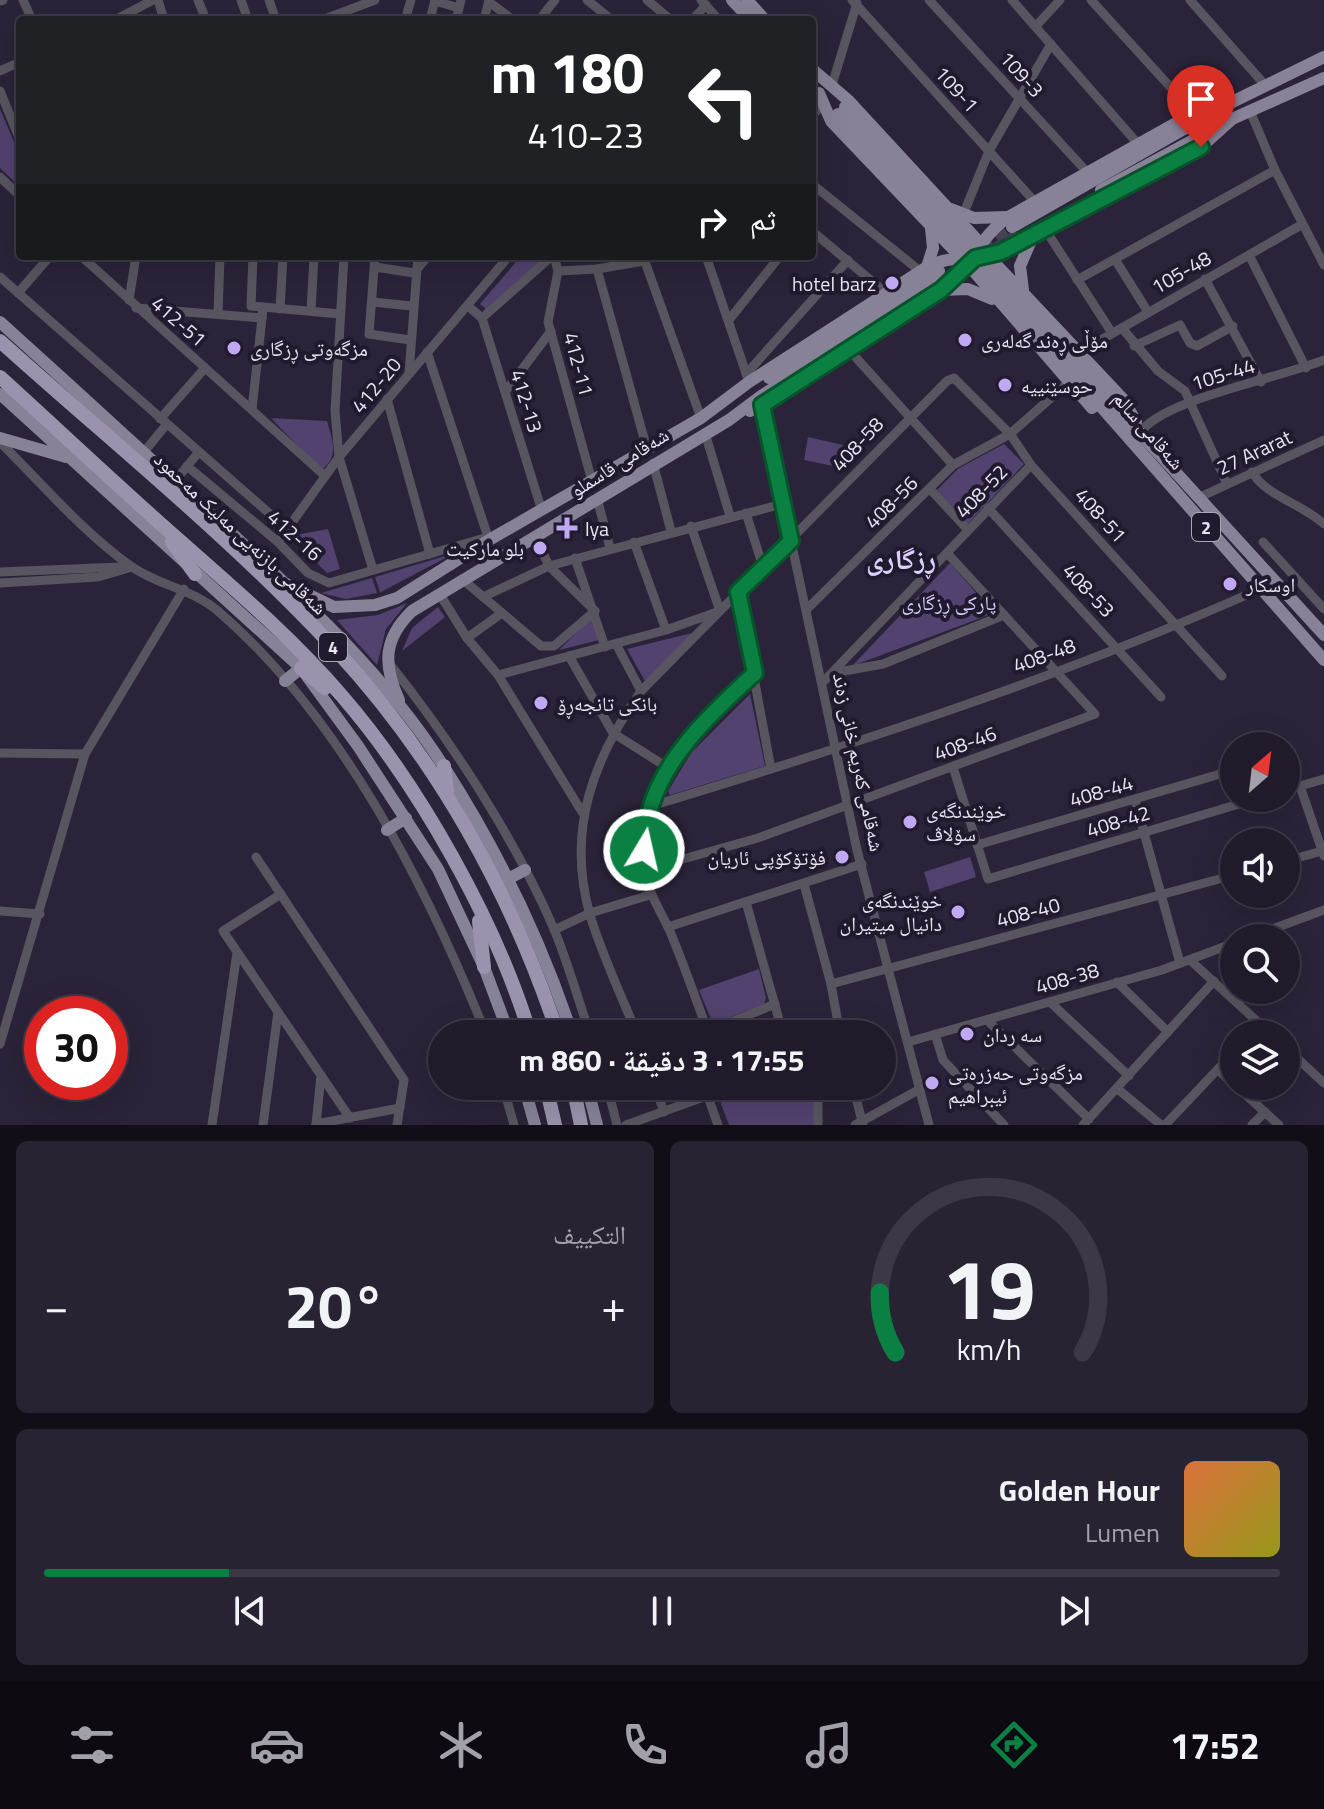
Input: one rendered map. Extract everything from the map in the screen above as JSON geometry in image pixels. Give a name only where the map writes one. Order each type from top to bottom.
[{"type":"highway","name":"شەقامی بازنەیی مەلیک مەحمود","points":[[0,341],[336,650],[385,708],[448,795],[508,907],[552,1020]]},
{"type":"highway","name":"4","points":[[0,377],[291,641],[357,714],[421,808],[478,909],[524,1020]]},
{"type":"highway","points":[[173,497],[213,517]]},
{"type":"highway","points":[[159,522],[195,574]]},
{"type":"highway","points":[[301,668],[357,714]]},
{"type":"highway","points":[[444,766],[448,795]]},
{"type":"highway","points":[[478,909],[484,967]]},
{"type":"highway","points":[[549,1100],[555,1125]]},
{"type":"highway","points":[[576,1100],[581,1125]]},
{"type":"main road","points":[[732,0],[747,16]]},
{"type":"main road","points":[[747,0],[761,16]]},
{"type":"main road","points":[[963,221],[986,219],[1013,226],[1224,106],[1324,57]]},
{"type":"main road","points":[[816,73],[832,85],[963,221],[980,243]]},
{"type":"main road","name":"شەقامی سالم","points":[[816,75],[842,111],[1136,437],[1260,589],[1324,660]]},
{"type":"main road","points":[[286,584],[321,602],[347,608],[386,602],[432,578],[488,538],[542,511],[701,418],[748,378],[886,293],[968,260],[989,231],[1013,226],[1232,119],[1324,78]]},
{"type":"main road","points":[[817,95],[831,121],[931,228],[968,260],[981,283],[1105,422],[1136,437]]},
{"type":"main road","name":"شەقامی سالم","points":[[817,95],[842,111]]},
{"type":"main road","points":[[1013,226],[1035,202],[1087,172],[1194,113],[1224,106]]},
{"type":"main road","points":[[720,403],[773,376],[939,274],[968,260],[995,255],[1201,147],[1232,119]]},
{"type":"main road","points":[[947,244],[962,240],[963,221]]},
{"type":"main road","points":[[931,228],[939,274]]},
{"type":"main road","points":[[989,231],[989,242],[999,267],[1124,400],[1136,437]]},
{"type":"main road","points":[[1024,293],[1020,266],[1040,231]]},
{"type":"main road","points":[[981,283],[983,270],[999,267]]},
{"type":"main road","points":[[939,274],[1004,307]]},
{"type":"main road","points":[[729,420],[762,405],[850,351],[939,274]]},
{"type":"main road","name":"شەقامی قاسملو","points":[[386,658],[396,627],[412,611],[729,420],[939,274]]},
{"type":"main road","points":[[0,322],[286,584],[343,642],[408,717],[444,766],[508,879],[545,961],[567,1020]]},
{"type":"main road","points":[[0,394],[301,668],[438,869],[484,967],[504,1020]]},
{"type":"main road","name":"شەقامی سالم","points":[[1136,437],[1200,497],[1324,635]]},
{"type":"main road","points":[[0,440],[70,458]]},
{"type":"main road","points":[[432,578],[439,593]]},
{"type":"main road","points":[[386,658],[393,687],[408,717]]},
{"type":"main road","points":[[285,681],[301,668]]},
{"type":"main road","points":[[387,830],[406,818]]},
{"type":"main road","points":[[508,879],[525,870]]},
{"type":"main road","points":[[528,1100],[535,1125]]},
{"type":"main road","points":[[591,1100],[597,1125]]},
{"type":"street","points":[[123,16],[155,0]]},
{"type":"street","points":[[331,16],[362,2],[375,0]]},
{"type":"street","points":[[435,0],[460,4]]},
{"type":"street","points":[[542,16],[555,0]]},
{"type":"street","points":[[587,0],[607,16]]},
{"type":"street","points":[[647,0],[666,16]]},
{"type":"street","name":"109-3","points":[[929,0],[1087,172]]},
{"type":"street","points":[[1012,0],[1139,145]]},
{"type":"street","points":[[1036,26],[1060,0]]},
{"type":"street","points":[[1091,0],[1194,113]]},
{"type":"street","points":[[489,1],[508,16]]},
{"type":"street","points":[[1194,1],[1265,85]]},
{"type":"street","points":[[832,85],[856,2]]},
{"type":"street","name":"109-1","points":[[856,2],[1035,202]]},
{"type":"street","points":[[963,221],[989,151],[1051,44]]},
{"type":"street","points":[[0,91],[16,130]]},
{"type":"street","points":[[1250,111],[1301,225],[1324,265]]},
{"type":"street","points":[[1077,280],[1275,170]]},
{"type":"street","points":[[0,177],[16,192]]},
{"type":"street","points":[[816,187],[939,274]]},
{"type":"street","name":"105-48","points":[[1080,352],[1301,225]]},
{"type":"street","points":[[1040,231],[1112,333]]},
{"type":"street","points":[[816,234],[886,293]]},
{"type":"street","points":[[1249,255],[1306,368]]},
{"type":"street","points":[[18,293],[47,260]]},
{"type":"street","name":"412-51","points":[[85,260],[325,476]]},
{"type":"street","points":[[136,260],[132,304],[218,314],[262,313],[280,309],[340,314]]},
{"type":"street","points":[[218,314],[220,260]]},
{"type":"street","points":[[250,312],[253,260]]},
{"type":"street","points":[[280,309],[283,260]]},
{"type":"street","points":[[311,311],[314,260]]},
{"type":"street","points":[[344,260],[335,411],[339,457],[373,570]]},
{"type":"street","points":[[409,373],[417,260]]},
{"type":"street","points":[[414,273],[425,260]]},
{"type":"street","name":"412-20","points":[[278,542],[339,457],[506,260]]},
{"type":"street","points":[[469,307],[482,318],[548,260]]},
{"type":"street","name":"412-11","points":[[554,260],[558,271],[547,314],[592,481]]},
{"type":"street","points":[[558,271],[597,269],[635,260]]},
{"type":"street","points":[[645,260],[701,418]]},
{"type":"street","points":[[707,260],[748,378]]},
{"type":"street","points":[[729,320],[777,260]]},
{"type":"street","points":[[748,378],[848,260]]},
{"type":"street","points":[[1116,261],[1148,312]]},
{"type":"street","points":[[410,340],[369,334],[375,262],[414,273]]},
{"type":"street","points":[[597,269],[647,449]]},
{"type":"street","points":[[0,277],[286,528]]},
{"type":"street","points":[[1205,279],[1261,382]]},
{"type":"street","points":[[372,302],[412,306]]},
{"type":"street","points":[[252,409],[262,313]]},
{"type":"street","name":"412-13","points":[[482,318],[542,511]]},
{"type":"street","points":[[1134,346],[1180,325],[1190,343],[1197,346],[1233,326]]},
{"type":"street","points":[[1122,328],[1134,346],[1158,371],[1179,384],[1192,402],[1227,484]]},
{"type":"street","points":[[505,392],[551,331]]},
{"type":"street","points":[[850,351],[953,465]]},
{"type":"street","points":[[427,352],[488,538]]},
{"type":"street","name":"105-44","points":[[1136,437],[1148,420],[1192,402],[1324,360]]},
{"type":"street","points":[[144,452],[205,368]]},
{"type":"street","name":"408-58","points":[[582,812],[613,733],[641,691],[791,541],[908,416],[941,385],[954,378]]},
{"type":"street","name":"408-51","points":[[954,378],[1010,434],[1031,465],[1222,676]]},
{"type":"street","name":"408-56","points":[[807,609],[953,465],[1010,434],[1069,382]]},
{"type":"street","points":[[387,399],[430,554]]},
{"type":"street","name":"شەقامی کەریم خانی زەند","points":[[762,405],[824,681],[848,806],[929,1125]]},
{"type":"street","points":[[705,433],[730,516]]},
{"type":"street","points":[[0,440],[132,567]]},
{"type":"street","name":"27 Ararat","points":[[1200,497],[1324,440]]},
{"type":"street","points":[[175,481],[198,453]]},
{"type":"street","points":[[653,463],[671,531]]},
{"type":"street","name":"408-52","points":[[824,681],[1031,465]]},
{"type":"street","name":"412-16","points":[[187,466],[278,542],[308,573],[329,583],[488,538]]},
{"type":"street","points":[[1252,472],[1261,487],[1303,506],[1324,524]]},
{"type":"street","points":[[930,489],[968,530]]},
{"type":"street","points":[[597,498],[610,548]]},
{"type":"street","points":[[483,597],[549,566],[671,531],[782,504]]},
{"type":"street","name":"408-53","points":[[988,508],[1161,697]]},
{"type":"street","points":[[746,513],[763,567]]},
{"type":"street","points":[[498,675],[666,630],[720,611],[691,526]]},
{"type":"street","points":[[536,538],[549,566],[595,611]]},
{"type":"street","points":[[634,542],[666,630]]},
{"type":"street","points":[[1263,542],[1324,609]]},
{"type":"street","points":[[947,553],[1055,670]]},
{"type":"street","points":[[575,558],[611,645],[641,691]]},
{"type":"street","points":[[97,565],[98,577]]},
{"type":"street","points":[[0,572],[97,565],[132,567],[184,589],[221,613],[285,681],[339,748],[437,921],[480,1020]]},
{"type":"street","points":[[0,583],[98,577],[132,567]]},
{"type":"street","points":[[462,579],[541,646],[554,646],[595,611]]},
{"type":"street","points":[[0,1044],[85,754],[184,589]]},
{"type":"street","name":"408-48","points":[[651,806],[837,748],[1178,626],[1260,589]]},
{"type":"street","points":[[738,592],[771,769]]},
{"type":"street","points":[[439,593],[467,638],[498,675],[582,812],[583,865],[590,913],[632,1020]]},
{"type":"street","points":[[467,638],[502,613]]},
{"type":"street","points":[[833,673],[883,664],[1004,615]]},
{"type":"street","points":[[569,656],[613,733],[670,769]]},
{"type":"street","points":[[386,658],[426,709],[525,870],[554,930],[585,1020]]},
{"type":"street","name":"408-46","points":[[644,870],[758,838],[1095,714],[1055,670]]},
{"type":"street","points":[[700,1020],[668,927],[650,895],[644,870],[651,806],[670,769],[696,730],[755,673]]},
{"type":"street","points":[[0,753],[85,754]]},
{"type":"street","points":[[953,767],[977,845]]},
{"type":"street","name":"408-44","points":[[977,845],[1220,774]]},
{"type":"street","points":[[1300,858],[1323,854],[1300,786],[1324,779]]},
{"type":"street","points":[[1135,800],[1161,895],[1185,962],[1214,981],[1256,1020]]},
{"type":"street","name":"408-42","points":[[977,845],[988,879],[1220,810]]},
{"type":"street","points":[[256,857],[404,1080],[397,1125]]},
{"type":"street","points":[[668,927],[862,864]]},
{"type":"street","name":"408-40","points":[[831,984],[1220,879]]},
{"type":"street","points":[[804,884],[837,1020]]},
{"type":"street","points":[[281,894],[223,931],[350,1118]]},
{"type":"street","points":[[554,930],[590,913],[650,895]]},
{"type":"street","points":[[746,902],[779,1020]]},
{"type":"street","points":[[1286,924],[1324,910]]},
{"type":"street","points":[[0,911],[40,914]]},
{"type":"street","name":"408-38","points":[[908,1042],[1185,962],[1220,948]]},
{"type":"street","points":[[212,1125],[237,953]]},
{"type":"street","points":[[987,1020],[1086,1122],[1119,1090],[1214,981]]},
{"type":"street","points":[[1117,982],[1168,1032]]},
{"type":"street","points":[[1050,1002],[1129,1076]]},
{"type":"street","points":[[736,1020],[775,1004]]},
{"type":"street","points":[[263,1125],[278,1012]]},
{"type":"street","points":[[935,1034],[943,1060],[1004,1125]]},
{"type":"street","points":[[1300,1059],[1322,1077]]},
{"type":"street","points":[[1119,1090],[1163,1125],[1220,1068]]},
{"type":"street","points":[[321,1075],[316,1125],[400,1108]]},
{"type":"street","points":[[856,1100],[860,1124],[920,1089]]},
{"type":"street","points":[[507,1100],[514,1125]]},
{"type":"street","points":[[611,1100],[617,1125]]},
{"type":"street","points":[[660,1100],[664,1112]]},
{"type":"street","points":[[626,1125],[653,1121],[664,1112],[699,1100]]},
{"type":"street","points":[[709,1100],[718,1125]]},
{"type":"street","points":[[818,1100],[818,1125]]},
{"type":"street","points":[[1252,1100],[1279,1125]]},
{"type":"street","points":[[1252,1125],[1265,1112]]},
{"type":"green space","points":[[0,109],[16,147],[16,183],[0,168]]},
{"type":"green space","points":[[518,260],[542,260],[486,309],[480,304]]},
{"type":"green space","points":[[271,418],[327,421],[333,446],[332,458],[323,469],[318,467]]},
{"type":"green space","points":[[808,437],[843,445],[838,467],[804,460]]},
{"type":"green space","points":[[1004,444],[1024,464],[968,524],[937,490],[959,468]]},
{"type":"green space","points":[[328,529],[340,569],[327,573],[290,536]]},
{"type":"green space","points":[[455,553],[381,592],[380,592],[375,577]]},
{"type":"green space","name":"پارکی ڕزگاری","points":[[950,563],[994,613],[852,666]]},
{"type":"green space","points":[[372,578],[377,593],[346,599],[321,593]]},
{"type":"green space","points":[[407,603],[386,629],[377,665],[337,620],[378,615]]},
{"type":"green space","points":[[438,607],[445,617],[402,651],[412,628]]},
{"type":"green space","points":[[592,617],[599,640],[559,650]]},
{"type":"green space","points":[[696,632],[645,681],[627,649]]},
{"type":"green space","points":[[750,694],[765,766],[670,795],[668,791],[691,753]]},
{"type":"green space","points":[[970,857],[976,877],[930,892],[924,872]]},
{"type":"green space","points":[[759,969],[766,998],[764,1004],[723,1020],[711,1020],[699,990]]},
{"type":"green space","points":[[723,1100],[815,1100],[814,1125],[729,1125],[721,1104]]},
{"type":"tunnel","points":[[980,246],[1012,227]]},
{"type":"tunnel","points":[[992,251],[1018,235]]},
{"type":"place","name":"hotel barz","points":[[892,283]]},
{"type":"place","name":"مۆڵی ڕەند گەلەری","points":[[965,340]]},
{"type":"place","name":"مزگەوتی ڕزگاری","points":[[234,348]]},
{"type":"place","name":"حوسێنییە","points":[[1005,385]]},
{"type":"place","name":"lya","points":[[567,528]]},
{"type":"place","name":"بلو ماركيت","points":[[540,548]]},
{"type":"place","name":"اوسكار","points":[[1230,584]]},
{"type":"place","name":"بانکی تانجەڕۆ","points":[[541,703]]},
{"type":"place","name":"خوێندنگەی سۆلاڤ","points":[[910,822]]},
{"type":"place","name":"فۆتۆکۆپی ئاریان","points":[[842,857]]},
{"type":"place","name":"خوێندنگەی دانیال میتیران","points":[[958,912]]},
{"type":"place","name":"سه ردان","points":[[967,1034]]},
{"type":"place","name":"مزگەوتی حەزرەتی ئیبراهیم","points":[[932,1083]]},
{"type":"district","name":"ڕزگاری","points":[[901,558]]},
{"type":"route","points":[[644,850],[651,806],[681,749],[716,709],[755,673],[738,592],[791,541],[762,405],[941,290],[975,258],[1001,252],[1201,147]]}]
